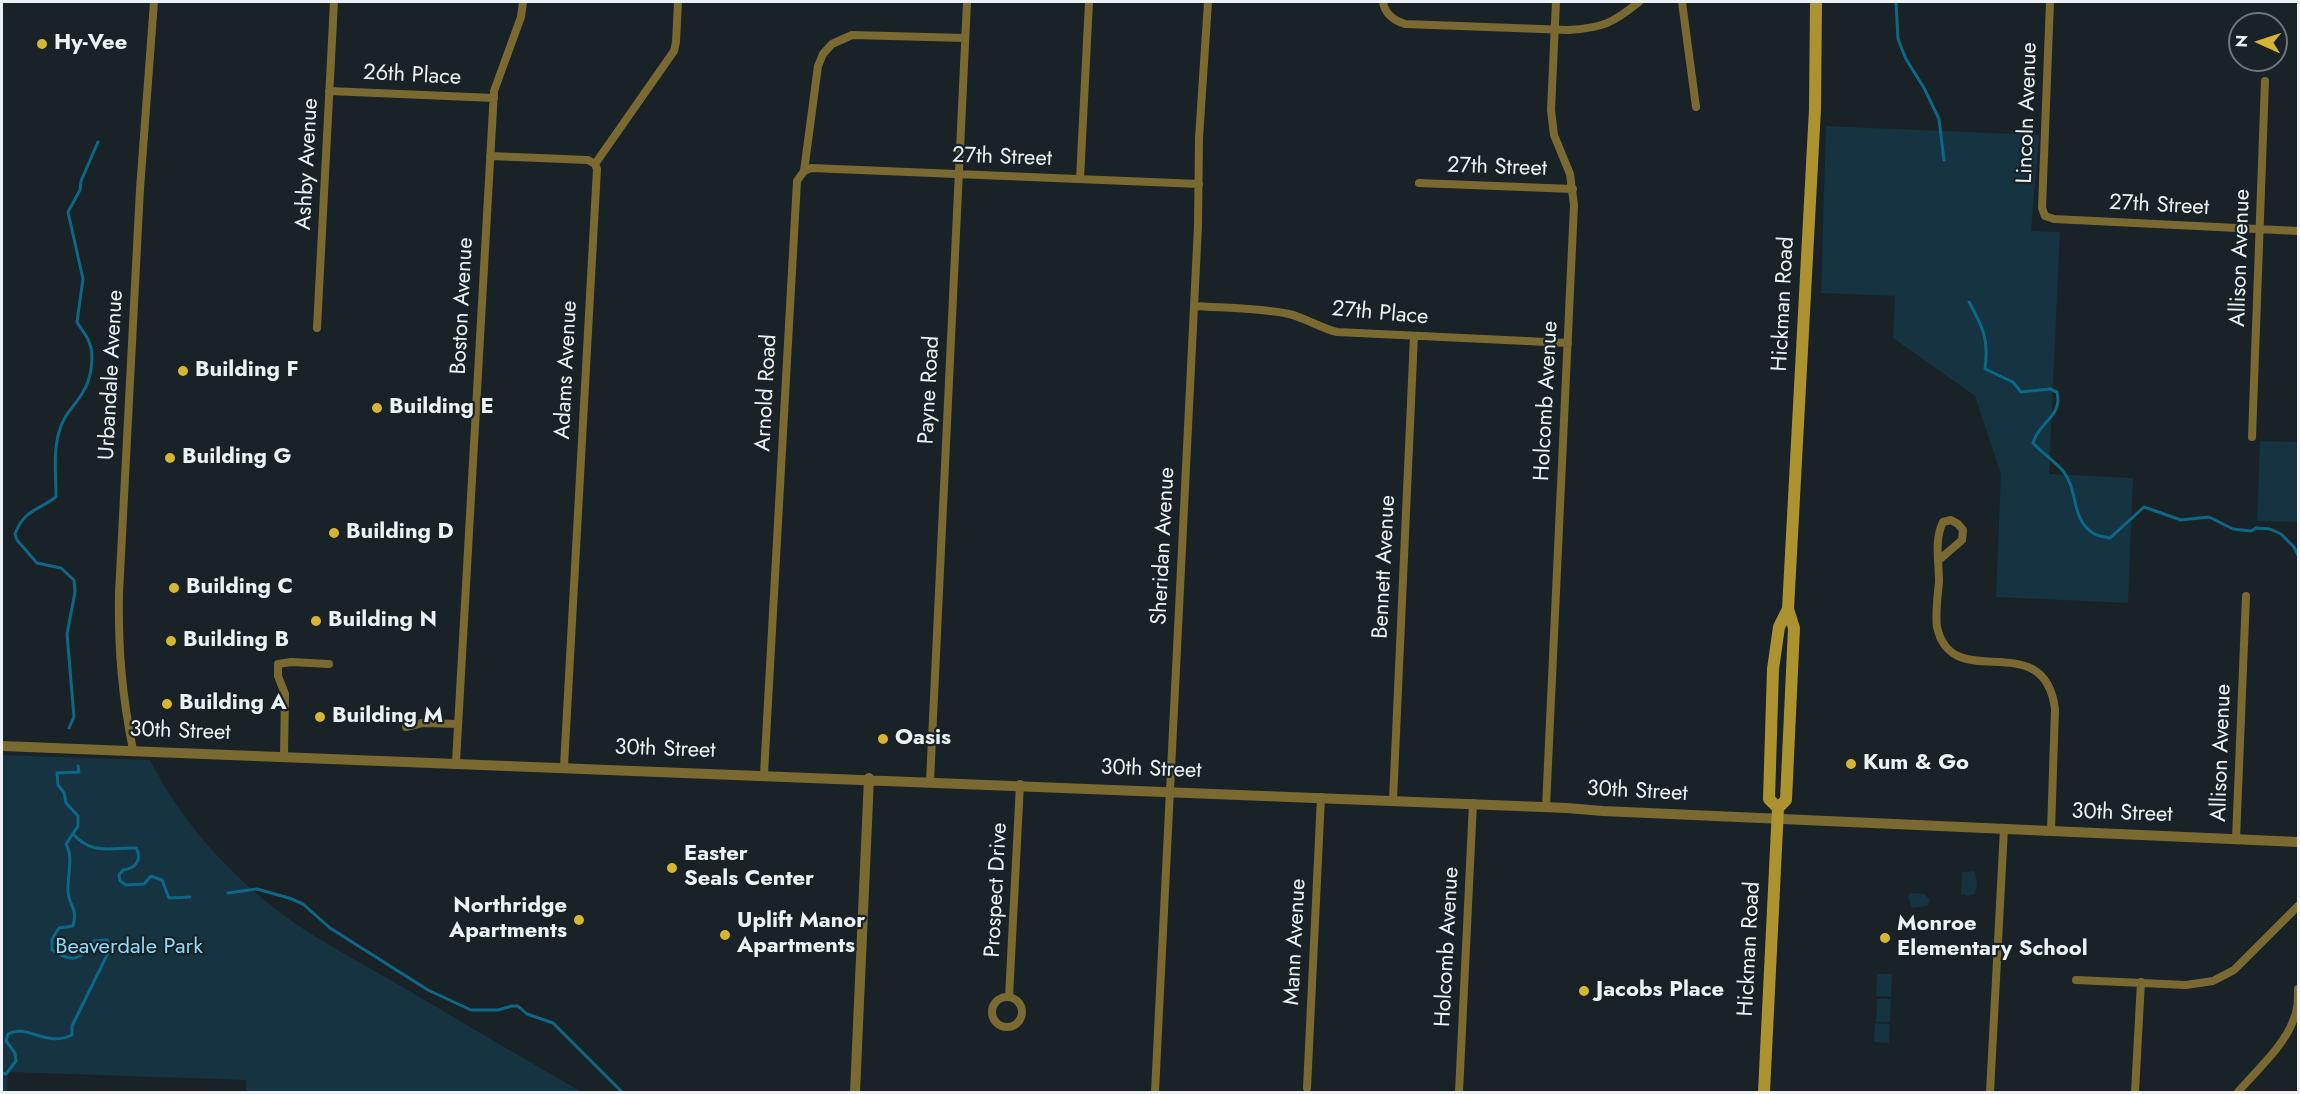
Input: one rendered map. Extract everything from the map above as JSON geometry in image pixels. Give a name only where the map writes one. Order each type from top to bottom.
[{"type":"main road","name":"Hickman Road","points":[[1764,1092],[1778,813],[1786,800],[1794,628],[1788,609],[1815,110],[1816,2]]},
{"type":"main road","name":"Hickman Road","points":[[1778,813],[1769,799],[1771,707],[1779,627],[1788,609]]},
{"type":"street","name":"Urbandale Avenue","points":[[133,750],[123,701],[118,647],[119,593],[140,179],[154,2]]},
{"type":"street","name":"Ashby Avenue","points":[[317,328],[334,2]]},
{"type":"street","name":"Boston Avenue","points":[[456,762],[494,98],[504,58],[521,17],[523,2]]},
{"type":"street","points":[[490,156],[588,160],[595,164],[674,51],[678,2]]},
{"type":"street","name":"Payne Road","points":[[930,781],[967,2]]},
{"type":"street","points":[[1080,179],[1089,2]]},
{"type":"street","name":"Sheridan Avenue","points":[[1155,1092],[1208,2]]},
{"type":"street","points":[[1383,2],[1388,14],[1396,21],[1405,24],[1554,29],[1601,26],[1621,17],[1640,2]]},
{"type":"street","name":"Holcomb Avenue","points":[[1546,807],[1573,241],[1573,189],[1570,174],[1554,135],[1551,111],[1556,2]]},
{"type":"street","points":[[1682,2],[1696,107]]},
{"type":"street","name":"Lincoln Avenue","points":[[2050,2],[2042,208],[2045,216],[2054,219]]},
{"type":"street","name":"Arnold Road","points":[[764,774],[797,181],[804,171],[818,66],[823,54],[832,44],[852,35],[965,38]]},
{"type":"street","name":"Allison Avenue","points":[[2252,437],[2265,81]]},
{"type":"street","name":"26th Place","points":[[329,91],[494,98]]},
{"type":"street","name":"Adams Avenue","points":[[564,766],[597,169],[595,164]]},
{"type":"street","name":"27th Street","points":[[804,171],[811,168],[1198,184]]},
{"type":"street","name":"27th Street","points":[[1419,183],[1573,189]]},
{"type":"street","name":"27th Street","points":[[2054,219],[2298,231]]},
{"type":"street","name":"27th Place","points":[[1194,306],[1287,314],[1337,332],[1568,343]]},
{"type":"street","name":"Bennett Avenue","points":[[1393,800],[1414,336]]},
{"type":"street","points":[[1940,560],[1937,625],[1941,639],[1948,650],[1971,661],[2013,663],[2032,668],[2041,674],[2053,694],[2055,709],[2050,831]]},
{"type":"street","name":"Allison Avenue","points":[[2236,839],[2246,596]]},
{"type":"street","points":[[285,755],[285,694],[278,676],[278,664],[291,662],[328,664]]},
{"type":"street","points":[[406,727],[422,723],[458,724]]},
{"type":"street","name":"30th Street","points":[[2,746],[1321,796],[1603,812],[1778,813],[2004,829],[2298,842]]},
{"type":"street","points":[[855,1092],[869,778]]},
{"type":"street","name":"Prospect Drive","points":[[1009,997],[1020,784]]},
{"type":"street","name":"Mann Avenue","points":[[1307,1088],[1321,796]]},
{"type":"street","name":"Holcomb Avenue","points":[[1459,1092],[1473,803]]},
{"type":"street","points":[[1990,1092],[2004,829]]},
{"type":"street","points":[[2076,980],[2200,984],[2226,976],[2298,906]]},
{"type":"street","points":[[2135,1092],[2141,982]]},
{"type":"street","points":[[2238,1092],[2293,1024],[2297,1011],[2298,988]]},
{"type":"green space","points":[[1826,126],[2039,135],[2031,231],[2060,232],[2049,474],[2133,478],[2128,603],[1996,597],[2001,474],[1975,396],[1893,338],[1895,296],[1821,293]]},
{"type":"green space","points":[[2260,441],[2298,442],[2298,522],[2257,521]]},
{"type":"green space","name":"Beaverdale Park","points":[[2,755],[150,760],[177,806],[210,848],[268,903],[332,947],[582,1092],[246,1092],[246,1080],[8,1072],[7,1092],[2,1092]]},
{"type":"green space","points":[[1974,871],[1977,882],[1975,894],[1967,896],[1961,894],[1962,872]]},
{"type":"green space","points":[[1911,893],[1924,894],[1930,900],[1927,906],[1912,908],[1908,896]]},
{"type":"green space","points":[[1877,974],[1892,974],[1891,997],[1876,996]]},
{"type":"green space","points":[[1877,999],[1891,999],[1890,1022],[1876,1022]]},
{"type":"green space","points":[[1875,1023],[1890,1024],[1889,1043],[1874,1042]]},
{"type":"waterway","points":[[1896,2],[1898,39],[1906,59],[1939,119],[1944,160]]},
{"type":"waterway","points":[[69,728],[74,717],[67,634],[75,592],[74,580],[61,568],[37,563],[17,540],[15,534],[27,515],[56,497],[55,456],[59,432],[66,416],[86,387],[90,374],[91,347],[77,322],[83,279],[68,212],[80,190],[81,181],[98,142]]},
{"type":"waterway","points":[[1969,302],[1984,334],[1985,369],[2013,382],[2021,392],[2050,389],[2057,392],[2057,407],[2040,429],[2033,443],[2056,463],[2068,478],[2081,520],[2093,533],[2110,538],[2144,507],[2181,520],[2209,517],[2233,529],[2251,531],[2256,528],[2270,529],[2281,534],[2294,547],[2298,555]]},
{"type":"waterway","points":[[2,1073],[6,1074],[16,1061],[15,1053],[6,1041],[8,1034],[22,1031],[54,1039],[72,1035],[72,1026],[111,947],[107,940],[94,941],[85,953],[76,958],[65,957],[52,950],[52,939],[59,928],[73,926],[74,911],[68,892],[70,855],[66,844],[78,826],[78,816],[66,803],[64,793],[58,785],[57,773],[79,772],[78,766]]},
{"type":"waterway","points":[[73,834],[80,841],[95,848],[136,848],[139,856],[137,863],[123,870],[119,875],[120,881],[126,885],[144,884],[151,876],[162,880],[169,898],[190,897]]},
{"type":"waterway","points":[[228,893],[257,889],[303,904],[330,928],[428,990],[471,1010],[498,1010],[518,1006],[527,1014],[553,1023],[622,1092]]},
{"type":"place","name":"Hy-Vee","points":[[42,44]]},
{"type":"place","name":"Building F","points":[[183,371]]},
{"type":"place","name":"Building E","points":[[377,408]]},
{"type":"place","name":"Building G","points":[[170,458]]},
{"type":"place","name":"Building D","points":[[334,533]]},
{"type":"place","name":"Building C","points":[[174,588]]},
{"type":"place","name":"Building N","points":[[316,621]]},
{"type":"place","name":"Building B","points":[[171,641]]},
{"type":"place","name":"Building A","points":[[167,704]]},
{"type":"place","name":"Building M","points":[[320,717]]},
{"type":"place","name":"Oasis","points":[[883,739]]},
{"type":"place","name":"Kum & Go","points":[[1851,764]]},
{"type":"place","name":"Easter Seals Center","points":[[672,868]]},
{"type":"place","name":"Northridge Apartments","points":[[579,920]]},
{"type":"place","name":"Uplift Manor Apartments","points":[[725,935]]},
{"type":"place","name":"Monroe Elementary School","points":[[1885,938]]},
{"type":"place","name":"Jacobs Place","points":[[1584,991]]}]
